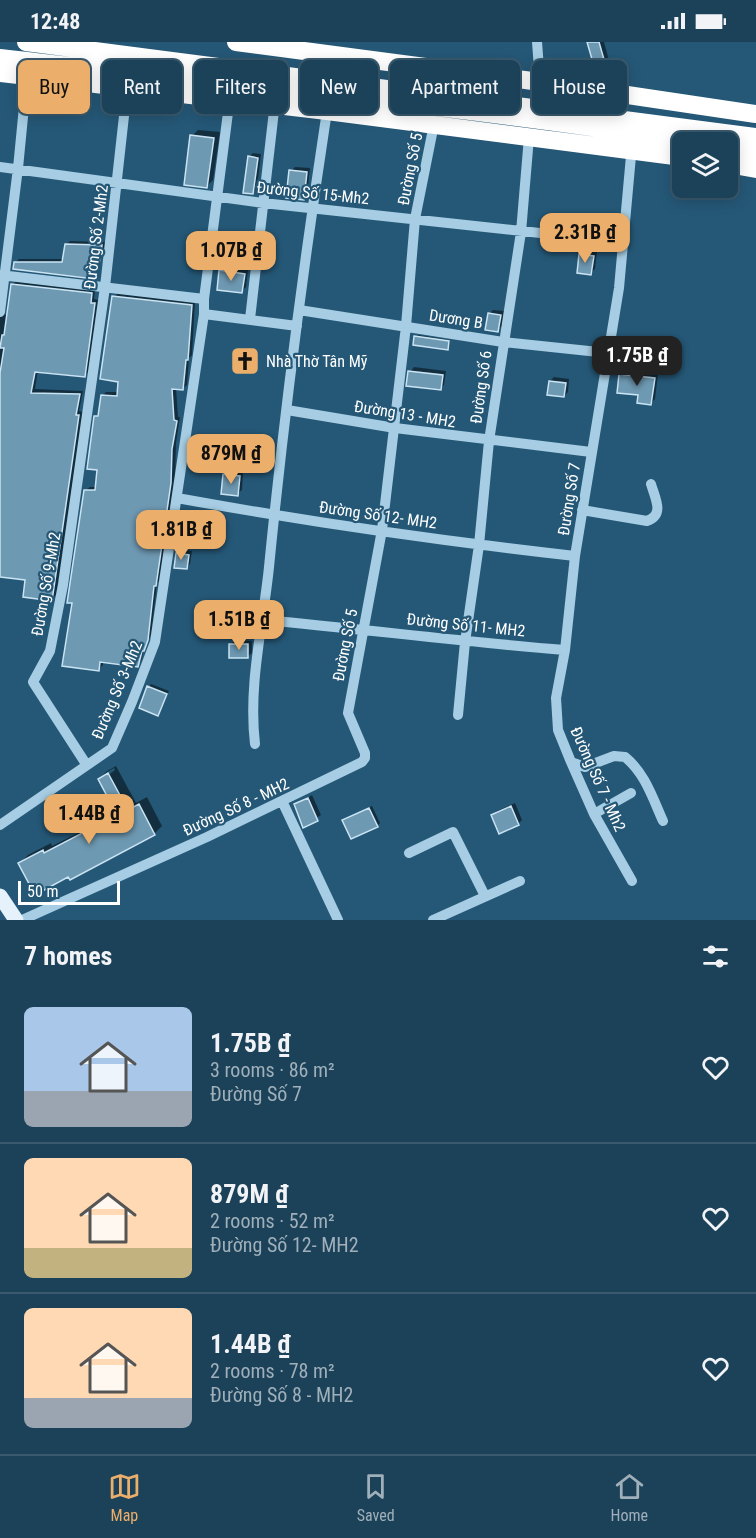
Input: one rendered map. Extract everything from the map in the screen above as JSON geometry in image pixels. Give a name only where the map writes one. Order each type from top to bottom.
[{"type":"highway","points":[[26,42],[756,137]]},
{"type":"highway","points":[[236,42],[275,44],[532,81]]},
{"type":"highway","points":[[0,58],[194,87]]},
{"type":"highway","points":[[0,73],[18,75]]},
{"type":"highway","points":[[627,95],[756,114]]},
{"type":"highway","points":[[288,99],[632,141],[672,154]]},
{"type":"highway","points":[[352,114],[529,137],[672,142]]},
{"type":"highway","points":[[738,150],[756,153]]},
{"type":"highway","points":[[738,166],[756,169]]},
{"type":"main road","points":[[0,896],[16,920]]},
{"type":"street","points":[[537,42],[538,60]]},
{"type":"street","points":[[0,312],[23,114]]},
{"type":"street","name":"Đường Số 2-Mh2","points":[[90,388],[105,287],[125,114]]},
{"type":"street","name":"Đường Số 3-Mh2","points":[[0,825],[112,748],[154,642],[204,314],[215,197],[228,114]]},
{"type":"street","points":[[250,319],[273,114]]},
{"type":"street","points":[[255,744],[253,682],[263,620],[312,208],[327,114]]},
{"type":"street","name":"Đường Số 5","points":[[362,762],[365,753],[348,713],[382,530],[406,326],[415,219],[434,124]]},
{"type":"street","name":"Đường Số 6","points":[[459,715],[465,642],[479,545],[489,441],[521,232],[529,137]]},
{"type":"street","points":[[608,353],[618,288],[632,141]]},
{"type":"street","name":"Đường Số 15-Mh2","points":[[0,166],[262,203],[623,242]]},
{"type":"street","points":[[3,276],[204,299]]},
{"type":"street","name":"Dương B","points":[[299,310],[503,342],[608,353]]},
{"type":"street","points":[[204,314],[297,326]]},
{"type":"street","name":"Đường Số 7","points":[[565,650],[575,556],[608,353]]},
{"type":"street","name":"Đường Số 9-Mh2","points":[[86,764],[33,682],[50,651],[63,585],[90,388]]},
{"type":"street","name":"Đường 13 - MH2","points":[[287,410],[395,429],[591,452]]},
{"type":"street","points":[[582,510],[651,520],[656,517],[658,509],[651,484]]},
{"type":"street","name":"Đường Số 12- MH2","points":[[177,498],[274,516],[575,556]]},
{"type":"street","points":[[263,620],[364,629]]},
{"type":"street","name":"Đường Số 11- MH2","points":[[364,629],[465,642],[565,650]]},
{"type":"street","name":"Đường Số 7 - Mh2","points":[[565,650],[556,698],[558,730],[594,814],[632,881]]},
{"type":"street","points":[[571,762],[585,767],[614,756],[625,757],[640,773],[663,821]]},
{"type":"street","name":"Đường Số 8 - MH2","points":[[22,920],[207,837],[362,762]]},
{"type":"street","points":[[594,814],[631,793]]},
{"type":"street","points":[[282,801],[338,920]]},
{"type":"street","points":[[409,852],[453,832],[485,896]]},
{"type":"street","points":[[433,920],[520,881]]},
{"type":"building","points":[[587,42],[599,42],[604,60],[592,60]]},
{"type":"building","points":[[190,135],[214,138],[207,188],[184,185]]},
{"type":"building","points":[[248,156],[258,158],[253,194],[243,193]]},
{"type":"building","points":[[289,170],[307,172],[304,200],[286,198]]},
{"type":"building","points":[[65,244],[102,245],[94,279],[13,269],[14,262],[62,262]]},
{"type":"building","points":[[579,254],[594,256],[591,275],[577,273]]},
{"type":"building","points":[[219,270],[245,274],[242,293],[217,290]]},
{"type":"building","points":[[11,284],[92,293],[91,303],[95,303],[85,377],[35,372],[31,393],[80,394],[76,415],[79,415],[52,601],[23,597],[25,580],[0,577],[0,373],[4,348],[0,348]]},
{"type":"building","points":[[112,296],[192,305],[188,360],[186,360],[183,390],[172,389],[174,420],[177,421],[172,449],[171,483],[156,586],[154,586],[148,640],[142,651],[138,667],[100,662],[99,671],[62,666],[72,603],[67,603],[84,490],[95,490],[97,470],[87,469],[94,416],[98,416],[101,395],[117,396],[118,382],[100,379]]},
{"type":"building","points":[[488,313],[501,315],[498,332],[485,330]]},
{"type":"building","points":[[414,336],[449,341],[448,350],[413,345]]},
{"type":"building","points":[[408,371],[443,375],[441,390],[406,386]]},
{"type":"building","points":[[619,374],[655,378],[651,405],[637,403],[638,395],[617,393]]},
{"type":"building","points":[[549,381],[566,383],[564,397],[547,395]]},
{"type":"building","points":[[223,474],[240,476],[238,496],[221,494]]},
{"type":"building","points":[[176,553],[189,555],[187,569],[174,568]]},
{"type":"building","points":[[229,644],[248,644],[248,658],[229,658]]},
{"type":"building","points":[[147,686],[167,694],[158,716],[139,708]]},
{"type":"building","points":[[108,773],[128,810],[139,804],[155,835],[70,880],[68,877],[35,895],[18,863],[43,850],[44,853],[117,815],[98,779]]},
{"type":"building","points":[[308,798],[318,821],[303,828],[294,804]]},
{"type":"building","points":[[511,806],[519,825],[499,834],[491,815]]},
{"type":"building","points":[[369,808],[378,827],[351,839],[342,820]]},
{"type":"place","name":"Nhà Thờ Tân Mỹ","points":[[245,361]]}]
